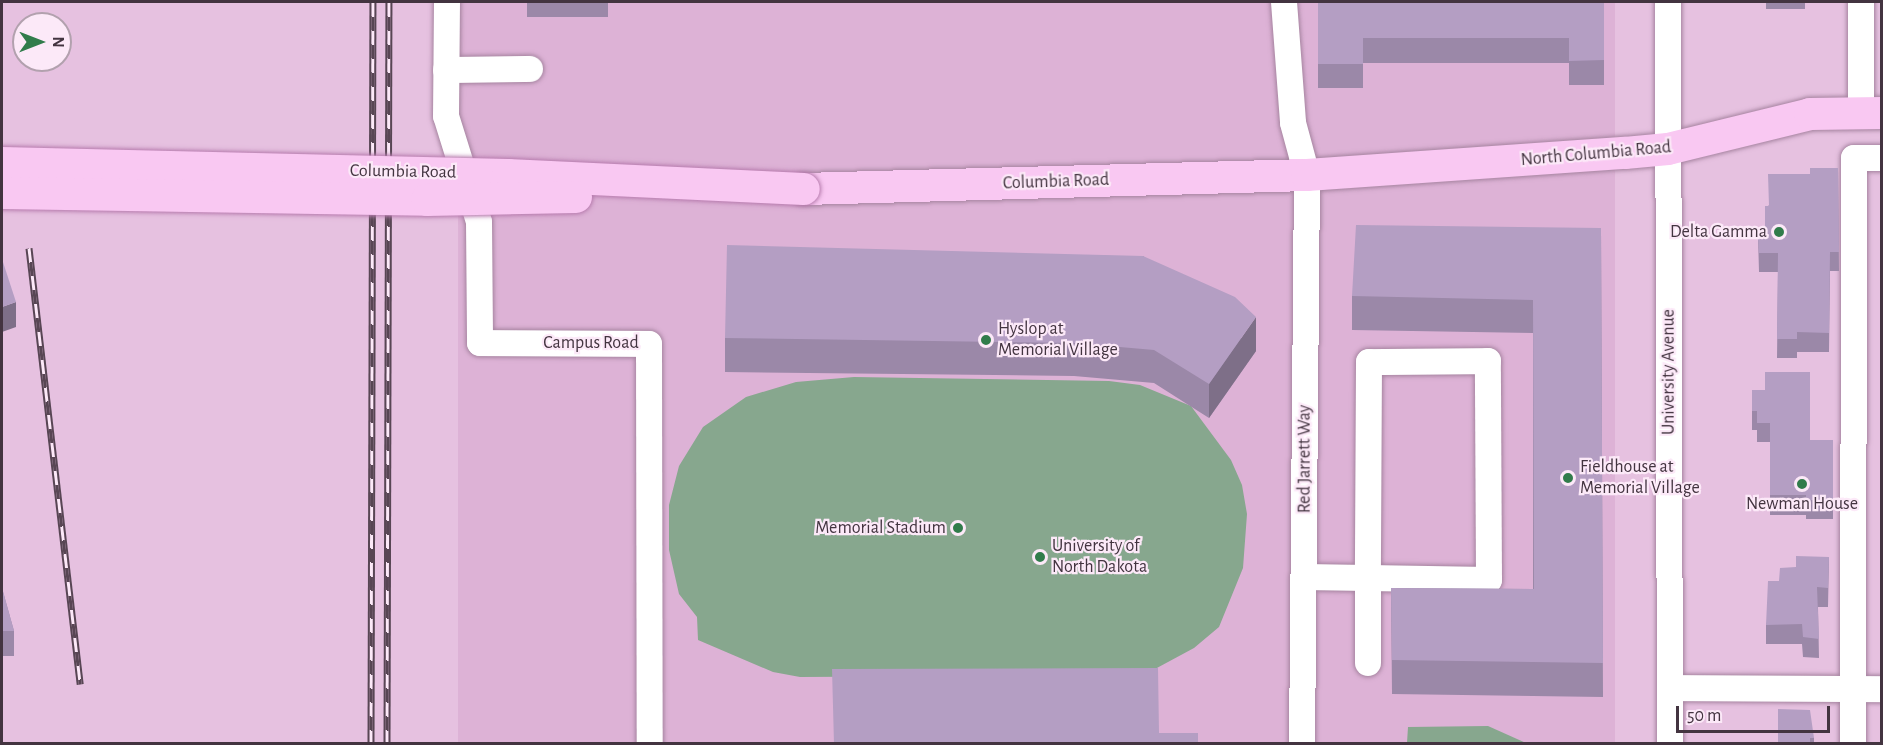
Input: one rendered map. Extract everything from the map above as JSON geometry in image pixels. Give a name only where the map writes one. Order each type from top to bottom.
[{"type":"main road","name":"North Columbia Road","points":[[1307,175],[1668,149],[1810,114],[1871,113]]},
{"type":"main road","name":"Columbia Road","points":[[2,163],[508,175],[804,189]]},
{"type":"main road","name":"Columbia Road","points":[[2,193],[427,200],[1307,175]]},
{"type":"street","name":"Campus Road","points":[[447,2],[446,116],[479,222],[480,343],[649,344],[650,744]]},
{"type":"street","name":"Red Jarrett Way","points":[[1284,2],[1293,123],[1307,175],[1302,744]]},
{"type":"street","name":"University Avenue","points":[[1668,2],[1670,744]]},
{"type":"street","points":[[1861,2],[1871,113]]},
{"type":"street","points":[[446,70],[530,69]]},
{"type":"street","points":[[1853,744],[1854,158],[1881,158]]},
{"type":"street","points":[[1304,577],[1368,578],[1489,580],[1488,362],[1369,362],[1368,578],[1368,663]]},
{"type":"street","points":[[1670,688],[1881,689]]},
{"type":"shaded area","name":"University of North Dakota","points":[[458,2],[1615,2],[1615,743],[458,743]]},
{"type":"green space","name":"Memorial Stadium","points":[[854,377],[1109,381],[1140,385],[1191,406],[1231,460],[1242,485],[1247,514],[1243,568],[1219,627],[1194,648],[1155,669],[1123,675],[800,677],[773,672],[698,640],[697,617],[679,594],[669,550],[669,505],[679,466],[703,427],[746,397],[796,382]]},
{"type":"green space","points":[[1488,726],[1526,743],[1407,743],[1408,727]]},
{"type":"building","points":[[1318,2],[1604,2],[1604,60],[1569,61],[1569,38],[1363,38],[1363,64],[1318,64]]},
{"type":"building","points":[[1810,168],[1838,168],[1839,252],[1830,252],[1829,333],[1797,332],[1797,339],[1777,339],[1778,253],[1759,253],[1758,236],[1765,236],[1765,206],[1769,206],[1768,174],[1810,174]]},
{"type":"building","name":"Fieldhouse at Memorial Village","points":[[1356,225],[1601,228],[1603,663],[1392,660],[1391,588],[1534,589],[1533,300],[1352,296]]},
{"type":"building","name":"Hyslop at Memorial Village","points":[[727,245],[1143,256],[1235,297],[1256,317],[1209,384],[1154,350],[1074,343],[725,338]]},
{"type":"building","points":[[2,259],[16,302],[2,307]]},
{"type":"building","points":[[1765,372],[1810,372],[1810,440],[1833,440],[1833,500],[1806,500],[1806,495],[1770,495],[1770,423],[1757,423],[1757,411],[1752,411],[1752,390],[1765,390]]},
{"type":"building","points":[[1796,556],[1829,557],[1828,588],[1817,587],[1819,639],[1803,637],[1802,624],[1766,625],[1768,581],[1779,581],[1780,568],[1796,567]]},
{"type":"building","points":[[2,588],[14,631],[2,631]]},
{"type":"building","points":[[1158,668],[1159,733],[1198,733],[1198,744],[834,744],[832,669]]},
{"type":"building","points":[[1778,709],[1810,710],[1814,738],[1810,738],[1810,744],[1778,744]]},
{"type":"railway","points":[[371,744],[373,2]]},
{"type":"railway","points":[[387,744],[389,2]]},
{"type":"railway","points":[[29,248],[80,684]]},
{"type":"place","name":"Delta Gamma","points":[[1779,232]]},
{"type":"place","name":"Hyslop at Memorial Village","points":[[986,340]]},
{"type":"place","name":"Fieldhouse at Memorial Village","points":[[1568,478]]},
{"type":"place","name":"Newman House","points":[[1802,484]]},
{"type":"place","name":"Memorial Stadium","points":[[958,528]]},
{"type":"place","name":"University of North Dakota","points":[[1040,557]]}]
